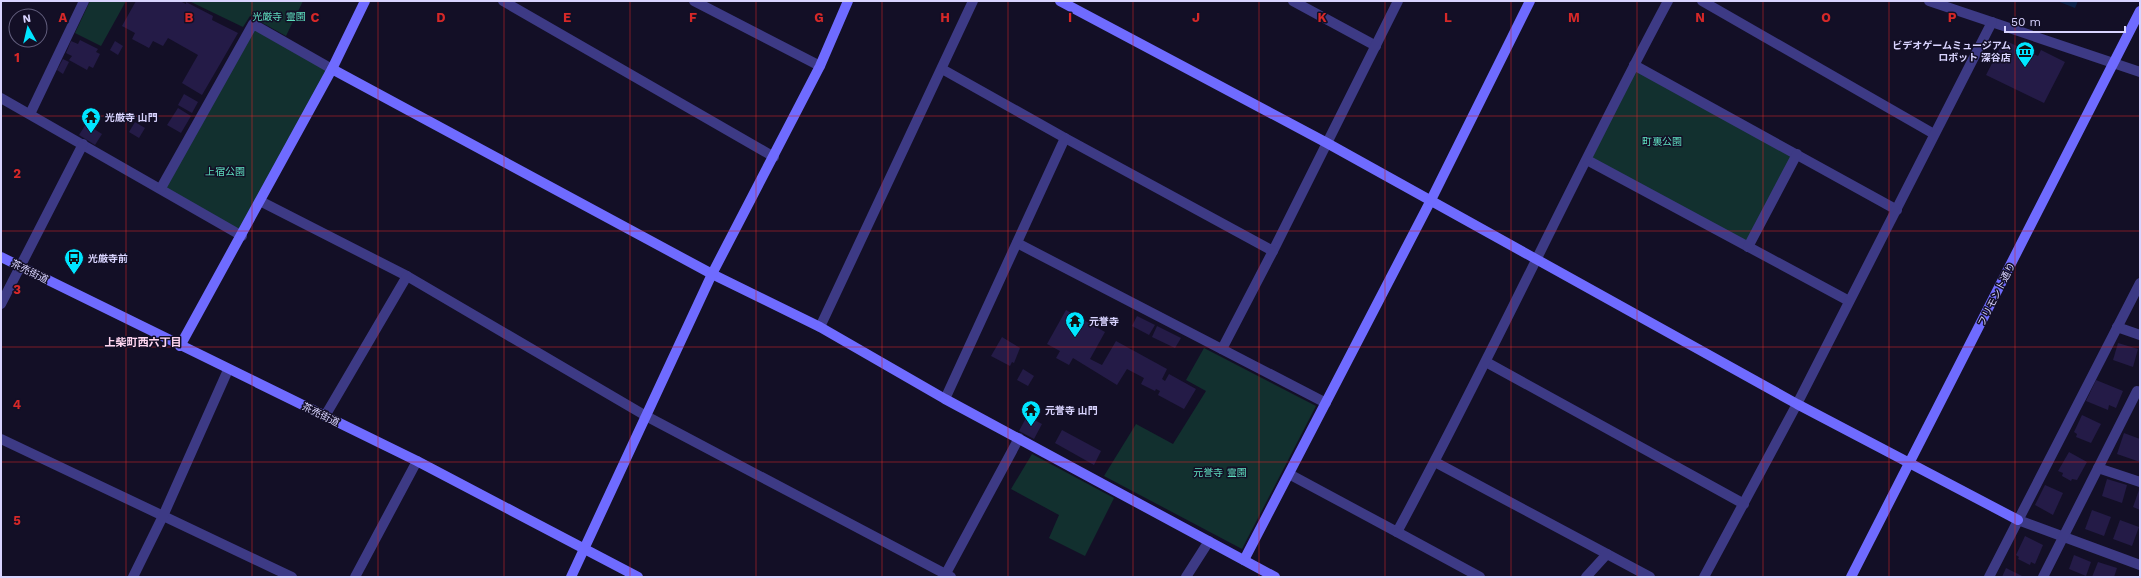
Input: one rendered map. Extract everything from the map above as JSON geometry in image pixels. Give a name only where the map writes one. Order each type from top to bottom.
[{"type":"street","points":[[30,114],[84,1]]},
{"type":"street","points":[[180,346],[242,236],[332,69],[366,1]]},
{"type":"street","points":[[503,1],[774,157]]},
{"type":"street","points":[[694,1],[820,66]]},
{"type":"street","points":[[571,577],[712,274],[820,66],[848,1]]},
{"type":"street","points":[[820,327],[973,1]]},
{"type":"street","points":[[1060,1],[1327,143],[1797,404],[2018,520],[2140,565]]},
{"type":"street","points":[[1293,1],[1376,46]]},
{"type":"street","points":[[1222,349],[1273,251],[1398,1]]},
{"type":"street","points":[[1244,560],[1431,200],[1530,1]]},
{"type":"street","points":[[1396,532],[1435,462],[1634,65],[1668,1]]},
{"type":"street","points":[[1702,1],[1934,134]]},
{"type":"street","points":[[1929,1],[2140,72]]},
{"type":"street","name":"フリモント通り","points":[[1852,577],[2140,11]]},
{"type":"street","points":[[1704,577],[1797,404],[1992,22]]},
{"type":"street","points":[[161,188],[253,24],[332,69],[712,274],[820,327],[945,399],[1275,577]]},
{"type":"street","points":[[1634,65],[1896,210]]},
{"type":"street","points":[[942,69],[1273,251]]},
{"type":"street","points":[[1,98],[161,188],[242,236]]},
{"type":"street","points":[[945,399],[1065,138]]},
{"type":"street","points":[[1,304],[82,144]]},
{"type":"street","points":[[1748,247],[1797,154]]},
{"type":"street","points":[[1587,160],[1849,301]]},
{"type":"street","points":[[260,201],[407,276],[646,416],[947,576],[1019,438]]},
{"type":"street","points":[[1017,243],[1326,403]]},
{"type":"street","name":"茶売街道","points":[[1,257],[20,265],[228,370],[417,461],[638,577]]},
{"type":"street","points":[[325,416],[407,276]]},
{"type":"street","points":[[1989,577],[2140,283]]},
{"type":"street","points":[[2117,327],[2140,335]]},
{"type":"street","points":[[1486,362],[1744,504]]},
{"type":"street","points":[[133,577],[164,516],[228,370]]},
{"type":"street","points":[[2043,577],[2137,391],[2140,392]]},
{"type":"street","points":[[1,439],[292,577]]},
{"type":"street","points":[[355,577],[417,461]]},
{"type":"street","points":[[1435,462],[1650,577]]},
{"type":"street","points":[[2098,468],[2140,482]]},
{"type":"street","points":[[1289,474],[1480,577]]},
{"type":"street","points":[[1186,577],[1209,541]]},
{"type":"street","points":[[1586,577],[1607,554]]},
{"type":"green space","points":[[90,1],[126,1],[101,46],[75,33]]},
{"type":"green space","name":"光厳寺 霊園","points":[[189,1],[303,1],[286,36],[250,16],[243,27]]},
{"type":"green space","name":"上宿公園","points":[[253,24],[332,69],[242,236],[161,188]]},
{"type":"green space","name":"町裏公園","points":[[1634,65],[1797,154],[1748,247],[1587,160]]},
{"type":"green space","name":"元誉寺 霊園","points":[[1204,348],[1316,406],[1242,549],[1104,476],[1136,424],[1173,444],[1206,391],[1186,380]]},
{"type":"green space","points":[[1032,454],[1114,498],[1085,556],[1049,538],[1059,515],[1011,489]]},
{"type":"water","points":[[2057,1],[2078,1],[2075,8]]},
{"type":"building","points":[[136,1],[180,1],[186,4],[186,2],[213,16],[212,20],[238,33],[202,95],[182,83],[198,55],[168,38],[163,46],[153,41],[149,48],[132,39],[135,33],[122,26]]},
{"type":"building","points":[[80,40],[98,49],[96,52],[100,54],[93,68],[89,66],[87,70],[69,60],[72,56],[66,53],[71,41],[78,44]]},
{"type":"building","name":"ビデオゲームミュージアム ロボット 深谷店","points":[[2004,40],[2038,56],[2041,50],[2065,62],[2044,103],[1986,75]]},
{"type":"building","points":[[115,41],[123,46],[118,55],[110,50]]},
{"type":"building","points":[[63,59],[69,62],[63,74],[57,70]]},
{"type":"building","points":[[184,94],[198,102],[192,113],[178,105]]},
{"type":"building","points":[[178,108],[191,116],[181,133],[167,125]]},
{"type":"building","points":[[135,122],[145,128],[139,138],[129,132]]},
{"type":"building","name":"光厳寺 山門","points":[[86,124],[102,134],[95,145],[79,135]]},
{"type":"building","points":[[1066,310],[1105,332],[1090,359],[1102,365],[1116,341],[1167,369],[1162,379],[1165,381],[1169,374],[1196,389],[1184,409],[1158,395],[1160,391],[1156,389],[1155,391],[1141,384],[1144,378],[1127,369],[1117,385],[1073,358],[1069,365],[1056,358],[1060,351],[1047,344]]},
{"type":"building","points":[[1137,316],[1155,325],[1149,335],[1132,326]]},
{"type":"building","points":[[1157,326],[1181,338],[1175,348],[1152,337]]},
{"type":"building","points":[[1002,337],[1020,348],[1014,363],[1012,362],[1010,366],[991,356]]},
{"type":"building","points":[[2118,343],[2138,349],[2133,367],[2113,360]]},
{"type":"building","points":[[1023,369],[1034,376],[1028,386],[1017,380]]},
{"type":"building","points":[[2096,380],[2123,391],[2116,408],[2109,405],[2108,410],[2086,401]]},
{"type":"building","points":[[2082,415],[2101,424],[2091,443],[2076,437],[2077,434],[2074,432]]},
{"type":"building","name":"元誉寺 山門","points":[[1027,416],[1042,424],[1034,439],[1019,431]]},
{"type":"building","points":[[1062,430],[1101,451],[1094,465],[1055,443]]},
{"type":"building","points":[[2124,433],[2140,439],[2140,462],[2117,454]]},
{"type":"building","points":[[2069,452],[2087,462],[2077,480],[2072,479],[2071,481],[2062,476],[2063,473],[2058,471]]},
{"type":"building","points":[[2107,479],[2127,485],[2122,503],[2102,496]]},
{"type":"building","points":[[2045,485],[2063,493],[2053,515],[2035,505]]},
{"type":"building","points":[[2140,490],[2140,510],[2133,507]]},
{"type":"building","points":[[2092,510],[2111,517],[2104,536],[2085,529]]},
{"type":"building","points":[[2120,520],[2139,527],[2132,546],[2113,539]]},
{"type":"building","points":[[2025,536],[2043,545],[2035,564],[2031,562],[2030,565],[2018,559],[2019,557],[2016,555]]},
{"type":"building","points":[[2074,555],[2091,562],[2086,576],[2069,569]]},
{"type":"building","points":[[2098,562],[2117,568],[2114,577],[2092,577]]},
{"type":"building","points":[[2006,568],[2024,577],[2002,577]]},
{"type":"place","name":"ビデオゲームミュージアム ロボット 深谷店","points":[[2025,68]]},
{"type":"place","name":"光厳寺 山門","points":[[91,134]]},
{"type":"place","name":"光厳寺前","points":[[74,275]]},
{"type":"place","name":"元誉寺","points":[[1075,338]]},
{"type":"place","name":"元誉寺 山門","points":[[1031,427]]},
{"type":"district","name":"上柴町西六丁目","points":[[143,342]]}]
